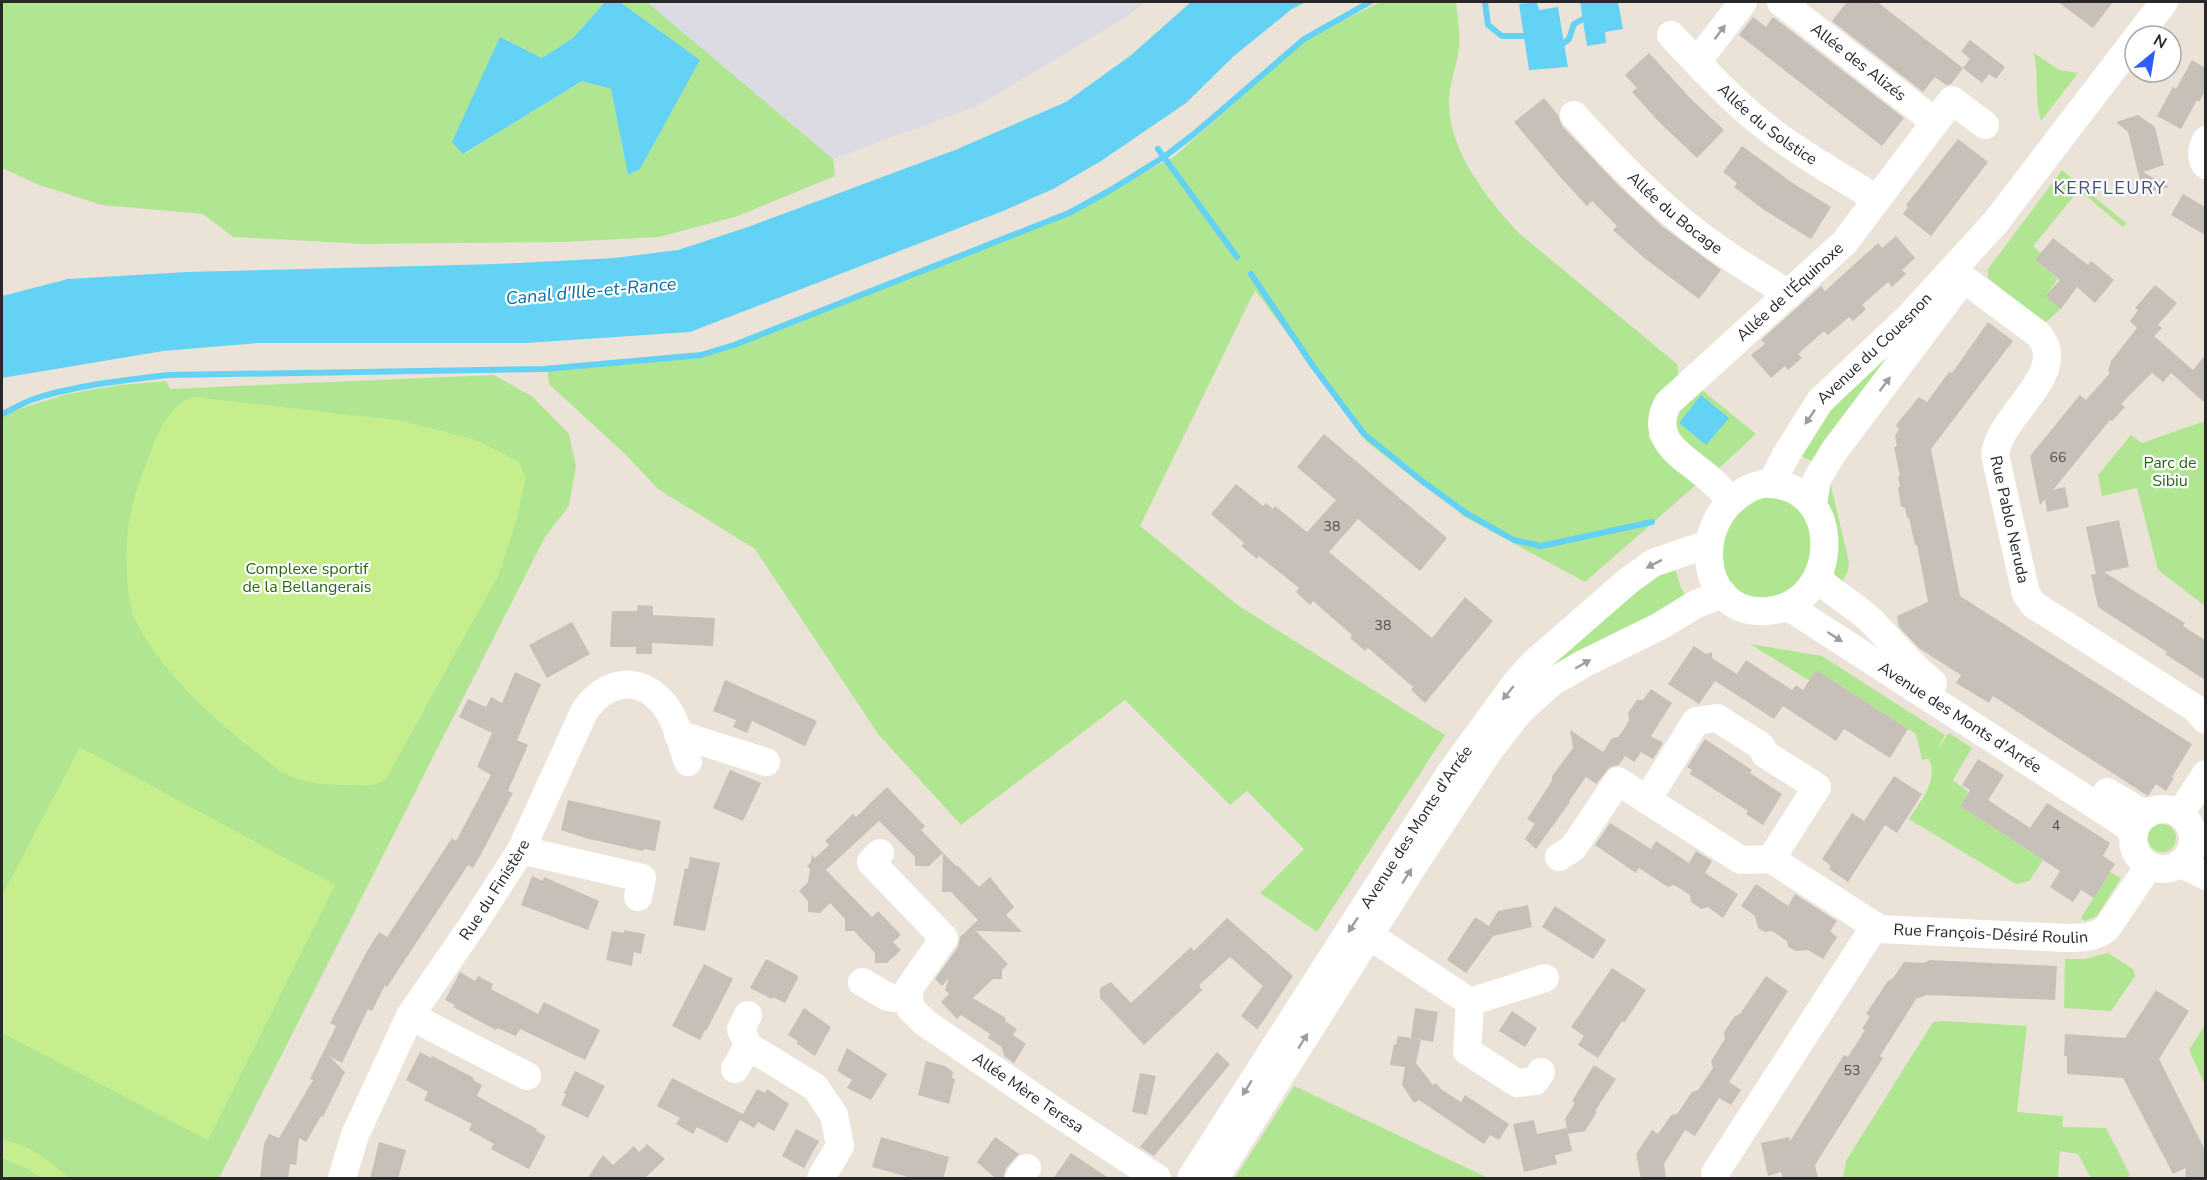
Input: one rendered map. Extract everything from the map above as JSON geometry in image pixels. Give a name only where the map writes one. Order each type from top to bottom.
[{"type":"street","points":[[1697,63],[1743,2]]},
{"type":"street","name":"Allée des Alizés","points":[[1781,2],[1935,122]]},
{"type":"street","points":[[2147,24],[2164,2]]},
{"type":"street","name":"Allée du Solstice","points":[[1671,35],[1726,93],[1773,133],[1876,199]]},
{"type":"street","name":"Avenue du Couesnon","points":[[1771,484],[1786,455],[1821,401],[1909,317],[1995,223],[2123,56]]},
{"type":"street","name":"Allée de l'Équinoxe","points":[[1731,500],[1713,482],[1672,449],[1664,436],[1661,424],[1663,412],[1675,396],[1844,243],[1952,100],[1985,125]]},
{"type":"street","name":"Allée du Bocage","points":[[1574,115],[1628,173],[1690,229],[1789,294]]},
{"type":"street","points":[[2205,140],[2202,160],[2205,165]]},
{"type":"street","name":"Avenue du Couesnon","points":[[1813,504],[1817,478],[1834,451],[1964,279],[1995,223]]},
{"type":"street","name":"Rue Pablo Neruda","points":[[1964,279],[2038,334],[2046,345],[2045,372],[2000,435],[1995,455],[2026,594],[2034,605],[2195,708],[2205,720]]},
{"type":"street","points":[[1771,484],[1798,492],[1813,504],[1822,523],[1825,544],[1822,564],[1817,578],[1806,593],[1785,607],[1767,611],[1748,610],[1730,601],[1723,594],[1712,573],[1708,544],[1718,518],[1731,500],[1752,487],[1771,484]]},
{"type":"street","name":"Avenue des Monts d'Arrée","points":[[1191,1179],[1451,772],[1516,683],[1535,662],[1628,581],[1653,563],[1708,544]]},
{"type":"street","name":"Avenue des Monts d'Arrée","points":[[1817,578],[1866,616],[1908,662],[1935,684],[2126,804],[2140,823]]},
{"type":"street","name":"Avenue des Monts d'Arrée","points":[[1215,1179],[1415,862],[1490,749],[1519,712],[1552,682],[1660,626],[1696,604],[1723,594]]},
{"type":"street","name":"Avenue des Monts d'Arrée","points":[[1785,607],[1795,611],[2117,819],[2140,823]]},
{"type":"street","name":"Rue du Finistère","points":[[342,1179],[355,1135],[410,1016],[521,850],[584,712],[594,698],[616,685],[630,683],[647,689],[662,702],[671,716],[688,762]]},
{"type":"street","points":[[1647,800],[1696,721],[1717,718],[1761,746],[1765,754],[1816,787],[1771,859]]},
{"type":"street","points":[[678,734],[766,762]]},
{"type":"street","points":[[2180,814],[2205,774]]},
{"type":"street","points":[[1559,857],[1573,848],[1618,782],[1741,860],[1771,859],[1875,926]]},
{"type":"street","points":[[2160,809],[2180,814],[2190,824],[2196,860],[2161,870],[2149,866],[2142,861],[2134,848],[2140,823],[2160,809]]},
{"type":"street","points":[[521,850],[642,878],[638,897]]},
{"type":"street","points":[[862,982],[888,997],[908,1000],[908,990],[948,934],[871,862],[880,853]]},
{"type":"street","name":"Rue François-Désiré Roulin","points":[[1715,1173],[1875,926],[1880,929],[2066,938],[2088,937],[2100,934],[2107,928],[2149,866]]},
{"type":"street","points":[[1370,936],[1470,1002]]},
{"type":"street","points":[[1470,1002],[1545,978]]},
{"type":"street","name":"Allée Mère Teresa","points":[[908,1000],[911,1010],[924,1022],[1157,1179]]},
{"type":"street","points":[[1470,1002],[1467,1051],[1517,1083],[1535,1082],[1541,1072]]},
{"type":"street","points":[[748,1015],[741,1029],[742,1058],[815,1088],[834,1115],[840,1146],[821,1179]]},
{"type":"street","points":[[410,1016],[527,1076]]},
{"type":"shaded area","points":[[647,2],[1146,2],[1126,17],[977,106],[833,159]]},
{"type":"green space","points":[[2,2],[605,2],[573,38],[542,58],[464,154],[582,81],[611,89],[628,175],[700,60],[620,2],[647,2],[833,159],[835,176],[738,216],[659,237],[564,242],[365,244],[233,237],[203,214],[102,205],[39,185],[2,168]]},
{"type":"green space","points":[[1381,2],[1456,2],[1459,42],[1450,88],[1450,120],[1455,138],[1472,174],[1496,207],[1520,234],[1677,364],[1679,379],[1649,419],[1649,438],[1665,456],[1697,484],[1585,582],[1463,516],[1445,498],[1415,479],[1367,442],[1255,290],[1140,526],[1239,606],[1445,735],[1317,932],[1260,893],[1304,849],[1247,791],[1230,805],[1125,700],[961,825],[879,735],[755,549],[658,489],[625,454],[549,384],[547,366],[705,355],[1089,202],[1175,156],[1308,37]]},
{"type":"green space","points":[[2034,53],[2059,70],[2078,73],[2041,121],[2038,105]]},
{"type":"green space","points":[[2062,170],[2127,224],[2123,227],[2079,190],[2033,246],[2041,253],[2035,260],[2058,279],[2046,295],[2061,309],[2045,323],[1988,278],[1988,269]]},
{"type":"green space","points":[[1957,269],[1815,463],[1794,452],[1819,410]]},
{"type":"green space","name":"Complexe sportif de la Bellangerais","points":[[494,375],[533,397],[569,434],[576,466],[569,506],[545,537],[219,1178],[2,1178],[2,416],[67,394],[119,385],[166,381],[170,389]]},
{"type":"green space","points":[[1697,386],[1756,434],[1716,471],[1678,442],[1671,412]]},
{"type":"green space","points":[[195,397],[403,421],[479,441],[519,462],[526,478],[516,521],[499,574],[386,779],[377,784],[323,784],[300,780],[278,770],[225,727],[190,693],[158,657],[135,619],[129,597],[126,557],[131,511],[145,467],[162,426],[179,404]]},
{"type":"green space","name":"Parc de Sibiu","points":[[2206,421],[2205,606],[2158,570],[2137,488],[2102,496],[2098,475],[2131,435],[2142,443]]},
{"type":"green space","points":[[1830,482],[1849,562],[1848,571],[1840,586],[1834,573],[1823,498]]},
{"type":"green space","points":[[1763,494],[1795,502],[1814,533],[1807,576],[1778,599],[1741,596],[1721,571],[1722,527]]},
{"type":"green space","points":[[1673,562],[1681,588],[1689,602],[1531,688],[1587,628]]},
{"type":"green space","points":[[1750,644],[1822,656],[1945,735],[1938,748],[1949,733],[1972,748],[1953,780],[1968,792],[1960,806],[2043,860],[2029,881],[2016,884],[1909,819],[1927,791],[1932,775],[1929,760],[1932,758],[1922,760],[1916,734],[1817,671],[1810,681]]},
{"type":"green space","points":[[80,747],[335,885],[208,1140],[2,1033],[2,896]]},
{"type":"green space","points":[[2162,824],[2172,828],[2176,838],[2172,848],[2162,852],[2152,848],[2148,838],[2152,828]]},
{"type":"green space","points":[[2110,872],[2121,878],[2097,916],[2085,921],[2081,918]]},
{"type":"green space","points":[[2108,953],[2133,969],[2135,976],[2111,1011],[2064,1008],[2065,959],[2085,959]]},
{"type":"green space","points":[[1933,1022],[2027,1026],[2017,1112],[2063,1116],[2062,1127],[2106,1128],[2130,1175],[2127,1178],[2091,1178],[2078,1154],[2060,1151],[2058,1178],[1843,1178],[1846,1161]]},
{"type":"green space","points":[[2205,1025],[2205,1085],[2189,1050]]},
{"type":"green space","points":[[1294,1086],[1305,1091],[1488,1178],[1235,1178]]},
{"type":"green space","points":[[2,1139],[38,1154],[68,1178],[42,1178],[2,1158]]},
{"type":"water","points":[[605,2],[620,2],[700,60],[640,169],[628,175],[611,89],[582,81],[463,154],[452,142],[500,37],[542,58],[573,38]]},
{"type":"water","name":"Canal d'Ille-et-Rance","points":[[1191,2],[1306,2],[1292,9],[1235,55],[1186,103],[1101,161],[1053,189],[1003,211],[690,332],[526,343],[258,343],[163,351],[2,378],[2,296],[68,279],[187,272],[496,264],[614,258],[678,250],[748,227],[955,150],[1066,102],[1130,56]]},
{"type":"water","points":[[1537,2],[1539,10],[1558,7],[1568,67],[1529,70],[1519,4]]},
{"type":"water","points":[[1580,2],[1618,2],[1623,29],[1605,32],[1606,43],[1587,46]]},
{"type":"water","points":[[1701,395],[1729,418],[1706,445],[1679,423]]},
{"type":"building","points":[[1847,2],[1877,2],[1963,68],[1951,84],[1946,85],[1935,77],[1923,92],[1832,21]]},
{"type":"building","points":[[2058,2],[2113,2],[2093,28]]},
{"type":"building","points":[[1753,17],[1766,27],[1773,17],[1904,118],[1882,146],[1739,35]]},
{"type":"building","points":[[1970,40],[2005,67],[1996,79],[1989,74],[1982,83],[1963,68],[1970,59],[1961,51]]},
{"type":"building","points":[[1649,53],[1690,98],[1724,130],[1697,158],[1658,121],[1632,92],[1637,88],[1625,75]]},
{"type":"building","points":[[2192,60],[2205,68],[2205,91],[2199,102],[2197,100],[2181,129],[2157,116],[2173,87],[2176,89],[2179,84],[2183,84],[2183,76]]},
{"type":"building","points":[[1544,98],[1558,115],[1562,126],[1618,185],[1663,227],[1721,270],[1699,299],[1643,257],[1613,230],[1617,226],[1592,201],[1587,206],[1514,122]]},
{"type":"building","points":[[2138,115],[2155,127],[2164,165],[2143,172],[2169,187],[2143,193],[2128,132],[2116,122]]},
{"type":"building","points":[[1958,139],[1988,162],[1931,236],[1903,214],[1908,207],[1906,205]]},
{"type":"building","points":[[1742,146],[1794,184],[1831,207],[1811,239],[1764,210],[1734,187],[1737,183],[1723,172]]},
{"type":"building","points":[[2183,194],[2205,207],[2205,235],[2171,215]]},
{"type":"building","points":[[1896,236],[1915,258],[1902,270],[1906,274],[1892,287],[1888,282],[1862,305],[1866,309],[1853,321],[1849,317],[1828,335],[1824,331],[1798,354],[1802,358],[1788,370],[1785,366],[1771,378],[1751,355],[1765,344],[1761,340],[1821,286],[1825,291],[1878,243],[1882,248]]},
{"type":"building","points":[[2053,238],[2088,265],[2091,261],[2114,280],[2095,303],[2077,287],[2061,309],[2045,296],[2060,280],[2035,260]]},
{"type":"building","points":[[2155,285],[2177,303],[2158,325],[2162,328],[2154,336],[2193,370],[2205,355],[2205,403],[2171,373],[2163,382],[2152,373],[2121,404],[2125,407],[2112,421],[2110,420],[2053,490],[2065,487],[2069,507],[2047,512],[2045,499],[2040,505],[2030,456],[2080,395],[2086,400],[2110,373],[2108,371],[2111,361],[2137,328],[2130,321],[2138,310],[2135,308]]},
{"type":"building","points":[[1988,322],[2013,341],[1931,449],[1960,596],[2192,744],[2166,791],[2156,784],[2148,796],[1993,696],[1989,703],[1956,683],[1961,675],[1920,649],[1899,627],[1897,616],[1928,602],[1917,545],[1915,545],[1905,508],[1901,506],[1898,488],[1900,486],[1898,476],[1900,476],[1894,447],[1897,446],[1895,436],[1899,429],[1896,425],[1919,397],[1927,402],[1949,372],[1952,373]]},
{"type":"building","points":[[1324,434],[1447,538],[1420,571],[1358,519],[1329,552],[1432,638],[1465,597],[1493,621],[1425,703],[1411,690],[1413,687],[1368,648],[1365,651],[1350,638],[1352,635],[1313,601],[1310,605],[1296,592],[1299,588],[1259,556],[1257,559],[1241,546],[1244,543],[1211,514],[1236,484],[1263,506],[1266,503],[1273,509],[1275,506],[1307,532],[1336,500],[1297,467]]},
{"type":"building","points":[[2119,520],[2129,567],[2104,572],[2185,623],[2183,626],[2205,640],[2205,680],[2098,607],[2091,575],[2096,574],[2086,527]]},
{"type":"building","points":[[638,605],[653,606],[653,615],[715,618],[713,646],[652,643],[652,654],[636,654],[636,647],[610,647],[612,611],[637,611]]},
{"type":"building","points":[[572,622],[590,654],[547,678],[529,645]]},
{"type":"building","points":[[1694,646],[1706,654],[1712,652],[1712,658],[1737,674],[1746,660],[1792,690],[1796,685],[1803,690],[1816,670],[1908,729],[1890,758],[1844,729],[1836,741],[1783,706],[1774,719],[1715,681],[1699,704],[1668,684]]},
{"type":"building","points":[[515,672],[541,684],[517,740],[528,745],[508,791],[513,793],[473,868],[468,865],[387,987],[385,985],[372,1011],[368,1009],[342,1063],[329,1056],[345,1072],[323,1117],[321,1116],[306,1142],[299,1138],[296,1165],[290,1164],[288,1179],[260,1179],[264,1144],[269,1134],[279,1138],[313,1080],[310,1079],[336,1026],[330,1023],[366,953],[379,932],[387,937],[452,838],[456,841],[491,775],[477,767],[492,733],[459,717],[468,699],[486,707],[491,697],[502,703]]},
{"type":"building","points":[[725,680],[817,721],[805,746],[752,721],[747,733],[733,727],[736,720],[713,711]]},
{"type":"building","points":[[1651,689],[1672,703],[1651,736],[1663,743],[1653,759],[1641,752],[1634,762],[1625,756],[1619,765],[1610,767],[1596,784],[1586,777],[1536,849],[1525,839],[1535,824],[1527,819],[1552,781],[1552,776],[1573,748],[1570,730],[1603,752],[1612,738],[1618,737],[1624,729],[1629,720],[1628,713],[1637,700],[1643,700]]},
{"type":"building","points":[[1705,739],[1752,770],[1750,773],[1782,794],[1763,825],[1746,814],[1748,811],[1690,774],[1692,770],[1687,767]]},
{"type":"building","points":[[1978,759],[2004,775],[1988,800],[2030,828],[2047,803],[2110,843],[2103,856],[2115,864],[2094,898],[2081,890],[2073,902],[2050,887],[2060,871],[1960,806],[1970,790],[1962,785]]},
{"type":"building","points":[[730,770],[761,783],[743,821],[713,808]]},
{"type":"building","points":[[1894,776],[1922,794],[1897,833],[1885,825],[1848,882],[1829,869],[1831,866],[1822,859],[1852,813],[1864,821]]},
{"type":"building","points":[[887,787],[925,826],[921,830],[956,866],[979,887],[990,877],[1014,907],[1006,915],[1022,932],[976,931],[1008,964],[1002,970],[1002,979],[993,979],[973,998],[1006,1018],[1005,1021],[1017,1029],[1013,1035],[1026,1044],[1014,1063],[1004,1056],[1002,1047],[988,1038],[990,1034],[961,1015],[957,1019],[941,1002],[949,994],[945,990],[949,978],[942,986],[935,979],[958,947],[960,937],[978,920],[951,892],[942,892],[943,853],[929,866],[915,866],[915,857],[879,821],[826,870],[872,917],[878,911],[901,935],[893,942],[901,950],[887,963],[875,963],[875,953],[854,931],[845,931],[845,919],[830,903],[820,913],[808,912],[808,901],[799,891],[808,882],[810,869],[807,866],[811,862],[812,855],[815,858],[829,845],[825,841],[853,814],[856,817]]},
{"type":"building","points":[[568,800],[661,821],[655,851],[644,849],[643,851],[561,830]]},
{"type":"building","points":[[1610,823],[1651,849],[1656,841],[1689,863],[1696,851],[1712,861],[1705,873],[1738,894],[1723,918],[1708,907],[1701,909],[1691,902],[1690,895],[1674,885],[1668,887],[1639,868],[1636,873],[1595,845]]},
{"type":"building","points":[[690,857],[720,863],[705,931],[673,925],[685,868],[688,869]]},
{"type":"building","points":[[532,876],[543,881],[544,877],[599,901],[588,930],[521,905]]},
{"type":"building","points":[[1756,884],[1788,906],[1795,894],[1837,921],[1830,931],[1837,937],[1823,959],[1808,950],[1796,951],[1788,947],[1787,941],[1772,931],[1765,932],[1758,928],[1755,916],[1741,906]]},
{"type":"building","points":[[1528,905],[1532,927],[1493,936],[1466,973],[1447,960],[1475,917],[1489,926],[1498,911]]},
{"type":"building","points":[[1555,906],[1606,940],[1593,959],[1542,927]]},
{"type":"building","points":[[1227,918],[1293,976],[1257,1029],[1241,1016],[1263,986],[1230,957],[1199,985],[1202,990],[1144,1045],[1100,998],[1100,988],[1111,982],[1131,1003],[1191,947],[1194,951]]},
{"type":"building","points":[[624,930],[645,934],[641,954],[634,952],[632,966],[606,960],[612,931],[624,933]]},
{"type":"building","points":[[766,959],[797,975],[798,978],[785,1003],[750,988]]},
{"type":"building","points":[[1930,960],[2057,966],[2055,1000],[1927,995],[1916,999],[1880,1056],[1883,1058],[1815,1165],[1818,1179],[1783,1179],[1781,1172],[1768,1176],[1761,1143],[1789,1137],[1790,1141],[1844,1055],[1848,1057],[1865,1030],[1862,1029],[1870,1016],[1866,1014],[1887,982],[1893,978],[1904,962],[1924,963]]},
{"type":"building","points":[[704,964],[733,979],[700,1040],[672,1026]]},
{"type":"building","points":[[1612,968],[1646,990],[1598,1058],[1578,1045],[1584,1036],[1571,1027]]},
{"type":"building","points":[[460,972],[475,981],[478,976],[493,984],[491,989],[538,1014],[544,1002],[600,1030],[585,1060],[520,1029],[516,1036],[497,1028],[496,1030],[453,1007],[455,1005],[445,1000]]},
{"type":"building","points":[[1766,976],[1788,991],[1729,1082],[1741,1090],[1731,1105],[1719,1098],[1695,1136],[1685,1130],[1664,1164],[1666,1179],[1641,1179],[1636,1154],[1652,1130],[1658,1134],[1671,1115],[1677,1114],[1692,1092],[1698,1090],[1713,1068],[1711,1061],[1725,1039],[1724,1032],[1735,1016],[1740,1014]]},
{"type":"building","points":[[2156,990],[2189,1011],[2159,1059],[2205,1150],[2205,1179],[2185,1179],[2186,1168],[2173,1174],[2123,1078],[2067,1074],[2067,1056],[2064,1056],[2065,1034],[2125,1038]]},
{"type":"building","points":[[804,1008],[831,1027],[815,1056],[788,1035]]},
{"type":"building","points":[[1415,1008],[1438,1012],[1433,1042],[1411,1038]]},
{"type":"building","points":[[1512,1011],[1537,1028],[1525,1047],[1499,1031]]},
{"type":"building","points":[[1398,1036],[1421,1040],[1416,1063],[1433,1085],[1436,1083],[1461,1102],[1465,1095],[1509,1124],[1499,1140],[1490,1135],[1484,1144],[1419,1100],[1414,1103],[1402,1085],[1405,1067],[1390,1065]]},
{"type":"building","points":[[847,1048],[887,1074],[871,1100],[847,1088],[852,1080],[837,1071]]},
{"type":"building","points":[[420,1052],[474,1078],[473,1080],[482,1085],[477,1096],[546,1136],[529,1169],[491,1149],[494,1144],[469,1130],[472,1124],[424,1100],[428,1092],[406,1080]]},
{"type":"building","points":[[1217,1052],[1230,1064],[1154,1156],[1140,1147]]},
{"type":"building","points":[[926,1061],[945,1066],[953,1072],[952,1078],[955,1079],[949,1104],[918,1095]]},
{"type":"building","points":[[1594,1065],[1616,1079],[1585,1131],[1568,1134],[1565,1119],[1575,1103],[1572,1101]]},
{"type":"building","points":[[575,1071],[605,1086],[588,1118],[561,1105]]},
{"type":"building","points":[[1140,1073],[1156,1076],[1147,1115],[1132,1112]]},
{"type":"building","points":[[672,1078],[743,1114],[757,1089],[765,1093],[767,1089],[789,1104],[774,1131],[758,1122],[754,1128],[740,1120],[727,1143],[697,1127],[693,1134],[676,1124],[680,1118],[657,1106]]},
{"type":"building","points":[[1534,1120],[1537,1134],[1567,1128],[1572,1151],[1555,1155],[1557,1164],[1524,1172],[1513,1124]]},
{"type":"building","points":[[796,1129],[819,1141],[804,1168],[782,1156]]},
{"type":"building","points":[[881,1137],[949,1157],[943,1179],[915,1179],[872,1167]]},
{"type":"building","points":[[995,1137],[1019,1154],[1006,1168],[1003,1179],[996,1179],[977,1162]]},
{"type":"building","points":[[379,1142],[406,1150],[398,1179],[370,1179]]},
{"type":"building","points":[[647,1144],[665,1159],[644,1179],[587,1179],[603,1155],[613,1165],[634,1146],[639,1152]]},
{"type":"building","points":[[1071,1153],[1110,1179],[1053,1179]]},
{"type":"waterway","points":[[2,414],[31,400],[63,391],[169,375],[544,369],[701,355],[734,345],[1069,213],[1164,157],[1304,39],[1370,2]]},
{"type":"waterway","points":[[1485,2],[1488,25],[1502,36],[1524,36]]},
{"type":"waterway","points":[[1564,43],[1569,39],[1574,24],[1583,19]]},
{"type":"waterway","points":[[1158,149],[1237,257]]},
{"type":"waterway","points":[[1251,274],[1313,366],[1364,434],[1466,513],[1514,540],[1541,546],[1652,522]]},
{"type":"district","name":"KERFLEURY","points":[[2110,188]]}]
